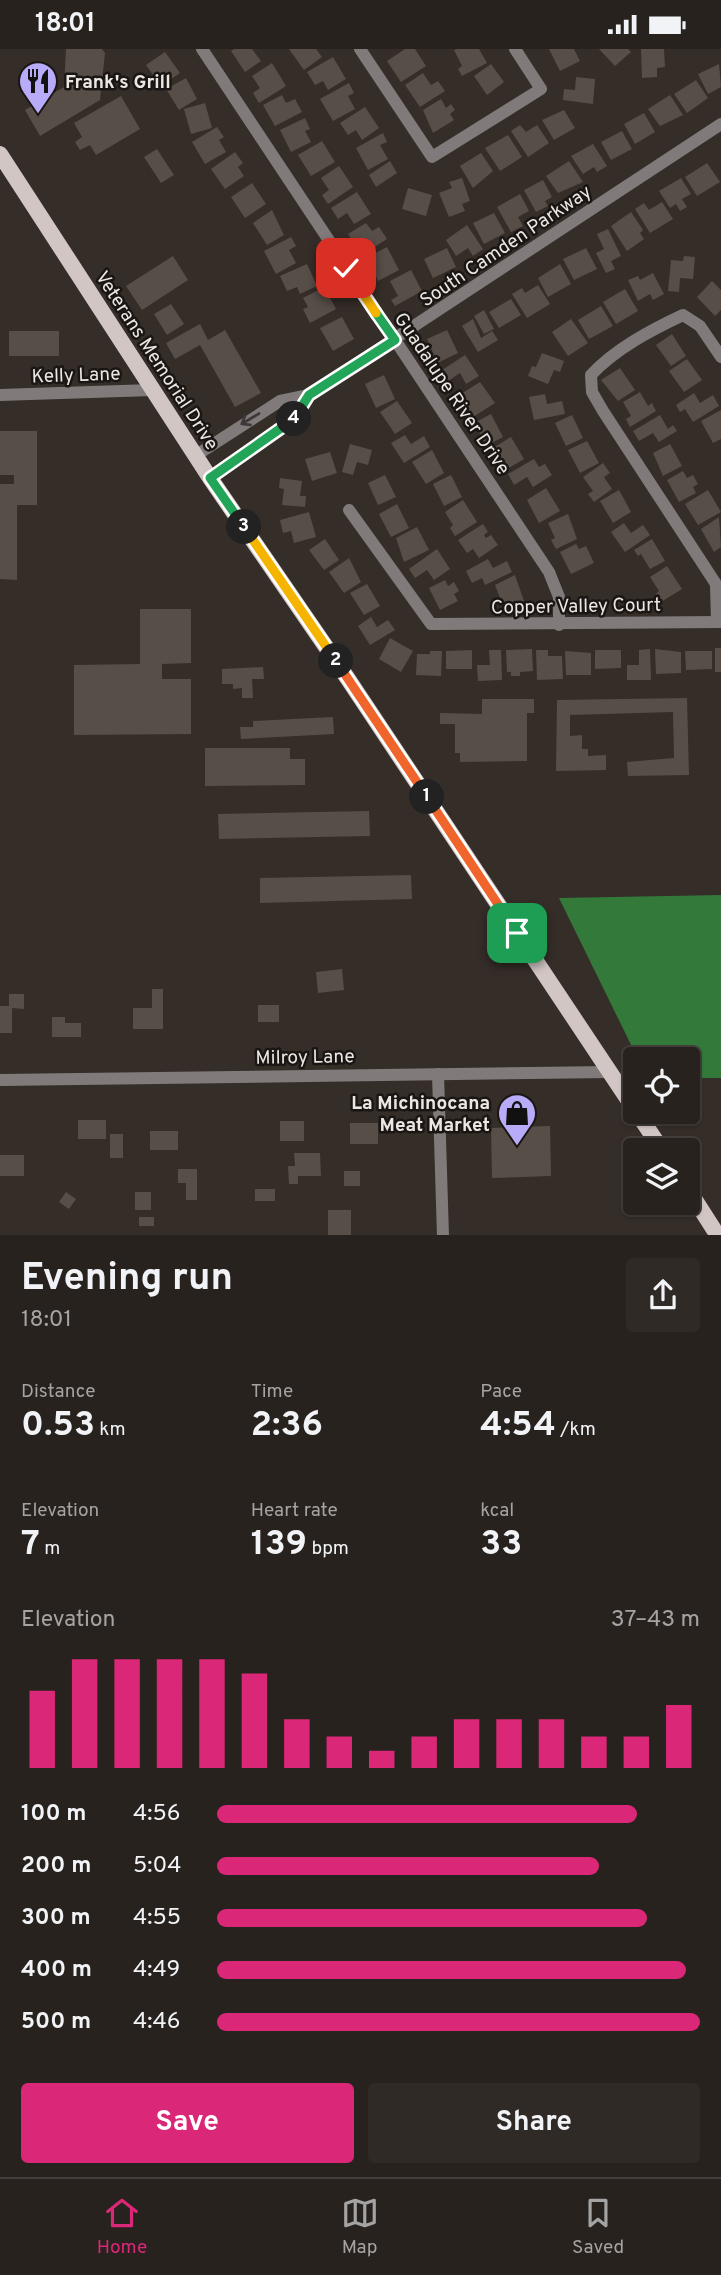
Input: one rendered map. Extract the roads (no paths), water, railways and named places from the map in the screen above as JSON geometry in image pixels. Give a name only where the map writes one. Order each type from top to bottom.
[{"type":"main road","name":"Veterans Memorial Drive","points":[[0,155],[195,456],[285,585],[623,1090]]},
{"type":"main road","points":[[700,1207],[718,1235]]},
{"type":"street","name":"Guadalupe River Drive","points":[[202,49],[549,572],[559,597],[559,625]]},
{"type":"street","points":[[360,49],[432,157],[541,89],[515,49]]},
{"type":"street","name":"South Camden Parkway","points":[[195,456],[280,401],[309,395],[721,124]]},
{"type":"street","points":[[719,622],[718,598],[709,571],[592,392],[591,375],[601,363],[655,328],[683,316],[700,326],[721,357]]},
{"type":"street","name":"Kelly Lane","points":[[0,395],[152,390]]},
{"type":"street","name":"South Camden Parkway","points":[[210,478],[293,420],[309,395]]},
{"type":"street","name":"Copper Valley Court","points":[[349,510],[431,624],[719,622]]},
{"type":"street","name":"Milroy Lane","points":[[0,1080],[611,1072]]},
{"type":"street","points":[[438,1074],[443,1235]]},
{"type":"place","name":"Frank's Grill","points":[[38,115]]},
{"type":"place","name":"La Michinocana Meat Market","points":[[517,1147]]}]
